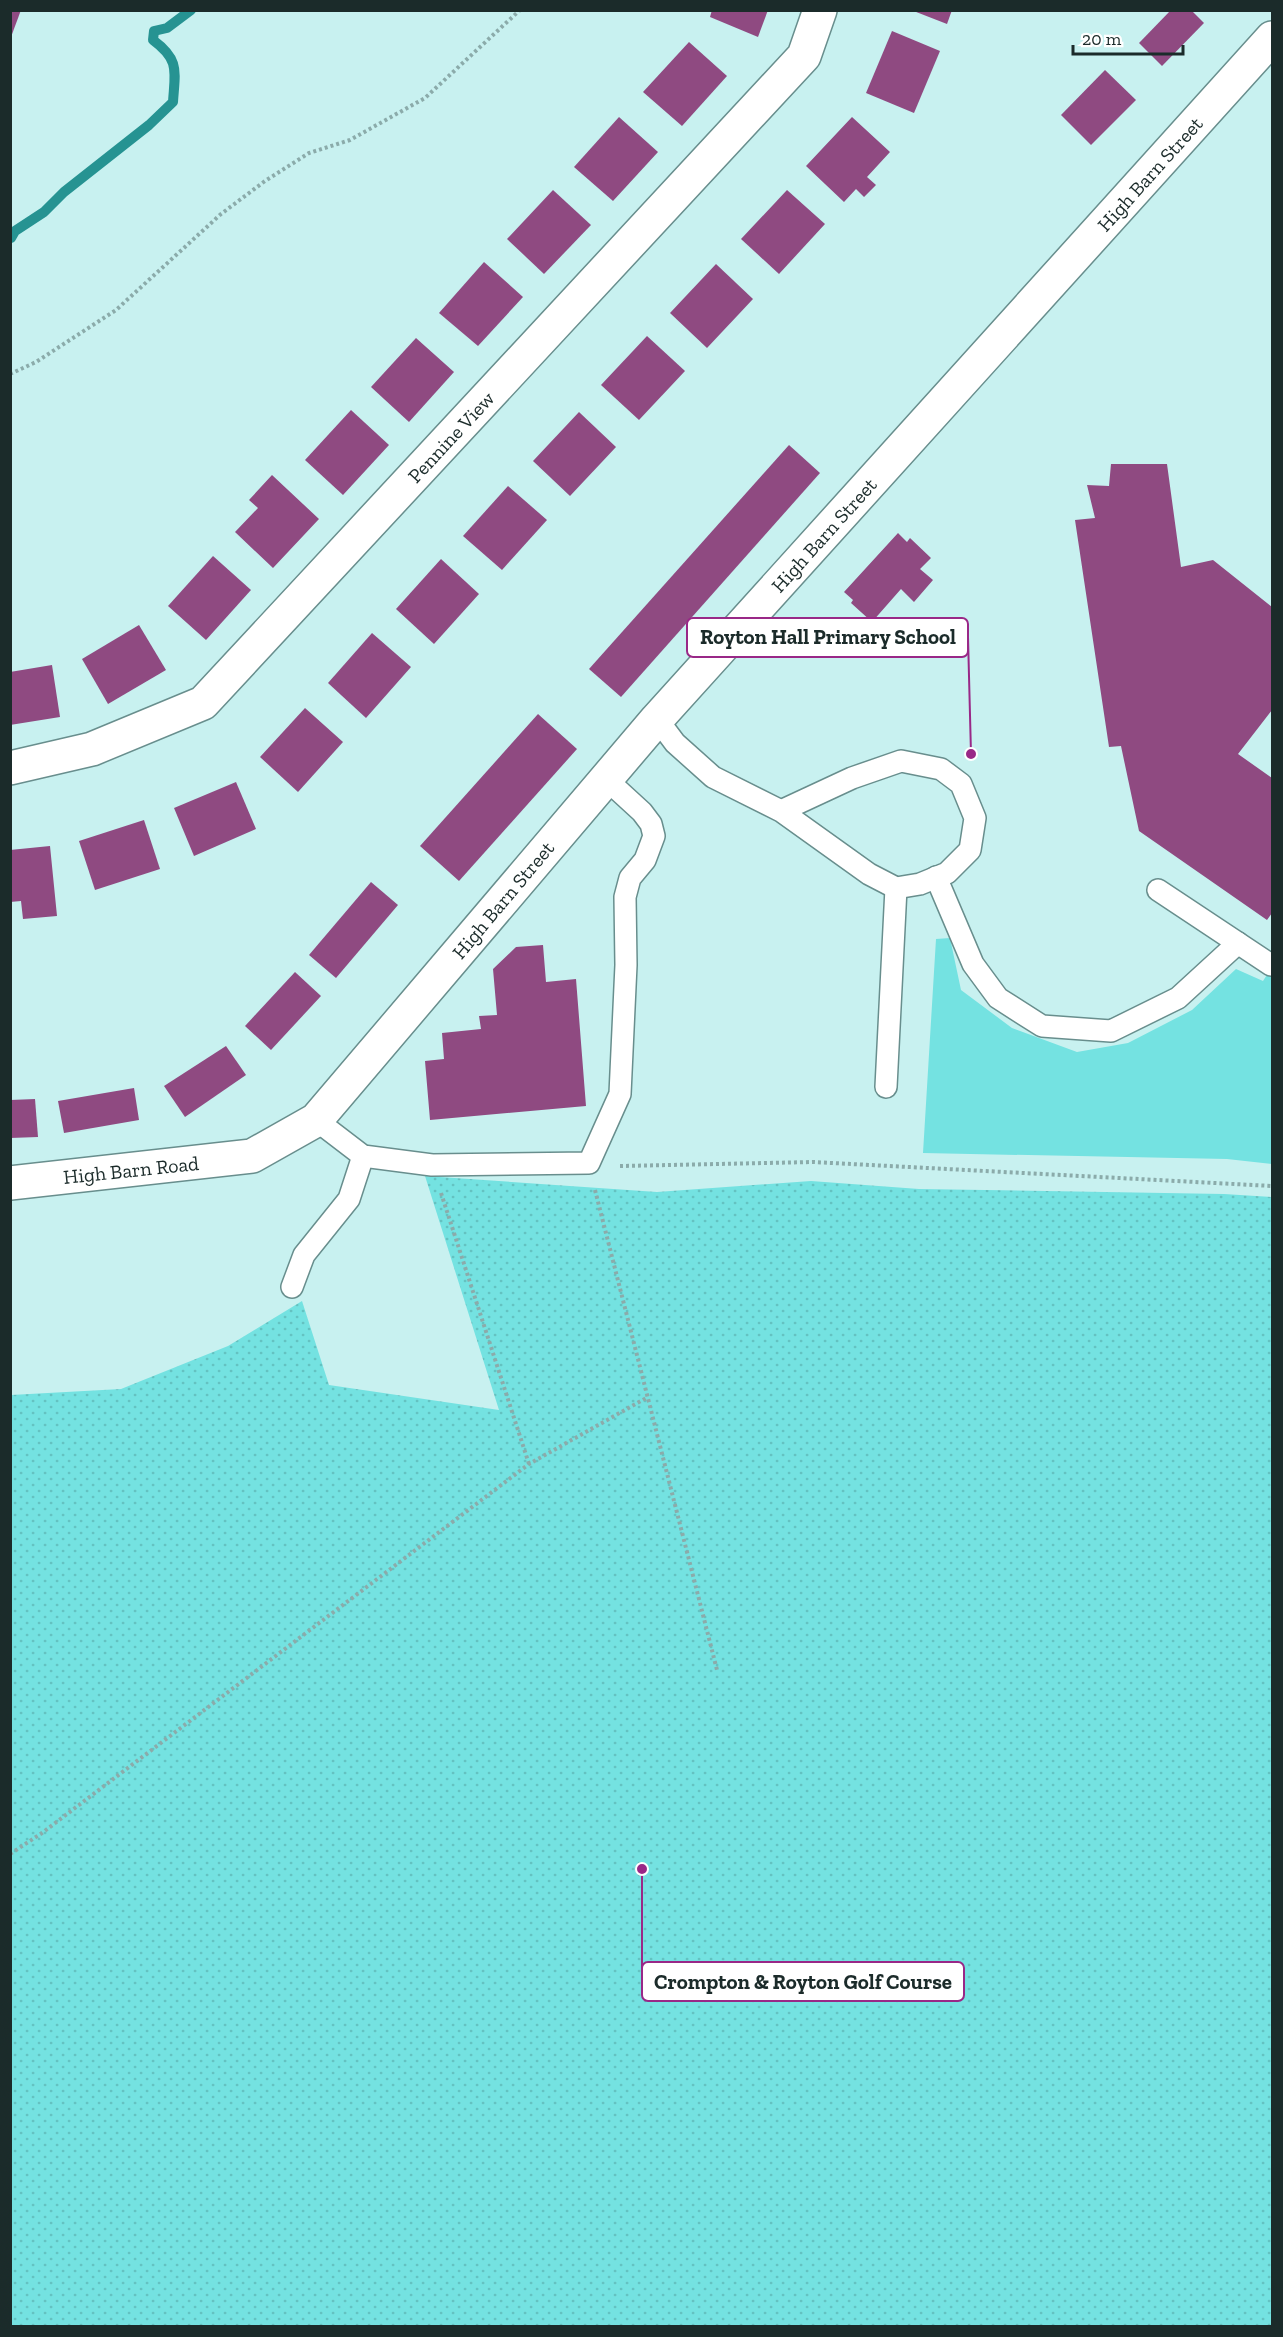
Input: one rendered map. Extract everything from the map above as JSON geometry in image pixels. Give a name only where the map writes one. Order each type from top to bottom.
[{"type":"street","name":"Pennine View","points":[[10,768],[92,749],[203,703],[804,56],[820,10]]},
{"type":"street","name":"High Barn Street","points":[[252,1156],[315,1120],[657,719],[1272,38]]},
{"type":"street","name":"High Barn Road","points":[[10,1183],[252,1156]]},
{"type":"lane","points":[[657,719],[675,743],[713,777],[781,811],[869,874],[896,888],[921,884],[947,873],[970,850],[975,818],[961,784],[941,769],[902,761],[852,778],[781,811]]},
{"type":"lane","points":[[315,1120],[363,1156],[432,1165],[589,1163],[621,1094],[626,965],[625,897],[630,878],[645,860],[654,836],[651,824],[642,812],[606,779]]},
{"type":"lane","points":[[936,877],[973,964],[998,998],[1042,1026],[1112,1031],[1178,998],[1238,943]]},
{"type":"lane","points":[[886,1087],[896,888]]},
{"type":"lane","points":[[1158,890],[1270,965]]},
{"type":"lane","points":[[292,1287],[304,1255],[349,1199],[363,1156]]},
{"type":"path","points":[[10,374],[36,362],[116,310],[221,214],[265,181],[309,153],[350,140],[424,98],[520,10]]},
{"type":"path","points":[[717,1670],[589,1163],[630,1166],[813,1162],[1272,1186]]},
{"type":"path","points":[[432,1165],[529,1464]]},
{"type":"path","points":[[10,1854],[61,1819],[529,1464],[648,1397]]},
{"type":"shaded area","points":[[950,938],[961,990],[1012,1028],[1077,1052],[1128,1043],[1192,1010],[1236,969],[1263,981],[1272,967],[1272,1164],[1227,1159],[923,1153],[936,939]]},
{"type":"shaded area","points":[[425,1176],[657,1192],[811,1181],[919,1189],[1224,1194],[1272,1197],[1272,2326],[11,2326],[11,1395],[121,1389],[228,1346],[302,1301],[329,1385],[499,1410]]},
{"type":"building","points":[[10,10],[21,10],[11,37],[10,37]]},
{"type":"building","points":[[712,10],[768,10],[758,37],[710,17]]},
{"type":"building","points":[[911,10],[952,10],[947,24]]},
{"type":"building","points":[[1171,10],[1191,10],[1204,23],[1162,66],[1139,43]]},
{"type":"building","points":[[892,31],[940,51],[914,113],[866,93]]},
{"type":"building","points":[[689,42],[727,76],[682,126],[643,92]]},
{"type":"building","points":[[1105,70],[1136,100],[1091,145],[1061,115]]},
{"type":"building","points":[[619,117],[658,152],[613,201],[574,167]]},
{"type":"building","points":[[852,117],[890,152],[867,177],[876,185],[864,197],[856,189],[844,202],[806,166]]},
{"type":"building","points":[[553,190],[591,225],[544,274],[507,239]]},
{"type":"building","points":[[787,190],[825,224],[779,274],[741,239]]},
{"type":"building","points":[[484,262],[523,297],[478,346],[439,313]]},
{"type":"building","points":[[716,264],[753,299],[707,348],[670,313]]},
{"type":"building","points":[[647,336],[685,371],[639,420],[601,385]]},
{"type":"building","points":[[416,338],[454,372],[409,422],[371,387]]},
{"type":"building","points":[[351,410],[389,445],[343,495],[305,460]]},
{"type":"building","points":[[579,412],[616,447],[570,496],[533,461]]},
{"type":"building","points":[[789,445],[820,473],[621,697],[589,669]]},
{"type":"building","points":[[1111,464],[1167,464],[1181,567],[1213,560],[1272,607],[1272,710],[1238,754],[1272,778],[1272,913],[1267,920],[1139,831],[1121,746],[1109,747],[1075,520],[1095,518],[1087,485],[1109,486]]},
{"type":"building","points":[[272,475],[319,519],[273,568],[235,532],[258,508],[249,500]]},
{"type":"building","points":[[508,486],[547,520],[502,570],[463,536]]},
{"type":"building","points":[[898,533],[907,542],[910,538],[931,558],[920,569],[933,580],[914,602],[901,589],[872,622],[851,603],[853,600],[844,592]]},
{"type":"building","points":[[213,556],[251,590],[206,640],[168,606]]},
{"type":"building","points":[[441,559],[479,594],[434,644],[396,609]]},
{"type":"building","points":[[139,625],[166,670],[108,704],[82,659]]},
{"type":"building","points":[[372,633],[411,667],[366,718],[328,683]]},
{"type":"building","points":[[52,665],[60,717],[10,725],[10,672]]},
{"type":"building","points":[[305,708],[343,742],[298,792],[260,757]]},
{"type":"building","points":[[538,714],[577,749],[459,881],[420,846]]},
{"type":"building","points":[[236,782],[256,829],[194,856],[174,808]]},
{"type":"building","points":[[144,820],[160,869],[95,890],[79,841]]},
{"type":"building","points":[[50,846],[57,916],[23,919],[21,901],[10,902],[10,850]]},
{"type":"building","points":[[371,882],[398,905],[336,978],[309,955]]},
{"type":"building","points":[[543,945],[546,982],[576,979],[586,1106],[430,1120],[425,1061],[444,1059],[442,1033],[481,1029],[479,1016],[497,1015],[493,969],[516,947]]},
{"type":"building","points":[[295,972],[321,996],[271,1050],[245,1026]]},
{"type":"building","points":[[226,1046],[246,1075],[185,1117],[164,1086]]},
{"type":"building","points":[[134,1088],[139,1120],[64,1133],[58,1101]]},
{"type":"building","points":[[35,1099],[38,1137],[10,1138],[10,1100]]},
{"type":"waterway","points":[[11,238],[15,231],[44,212],[64,192],[149,125],[173,102],[174,67],[168,54],[153,40],[154,31],[167,28],[191,10]]},
{"type":"place","name":"Royton Hall Primary School","points":[[971,754]]},
{"type":"place","name":"Crompton & Royton Golf Course","points":[[642,1869]]}]
